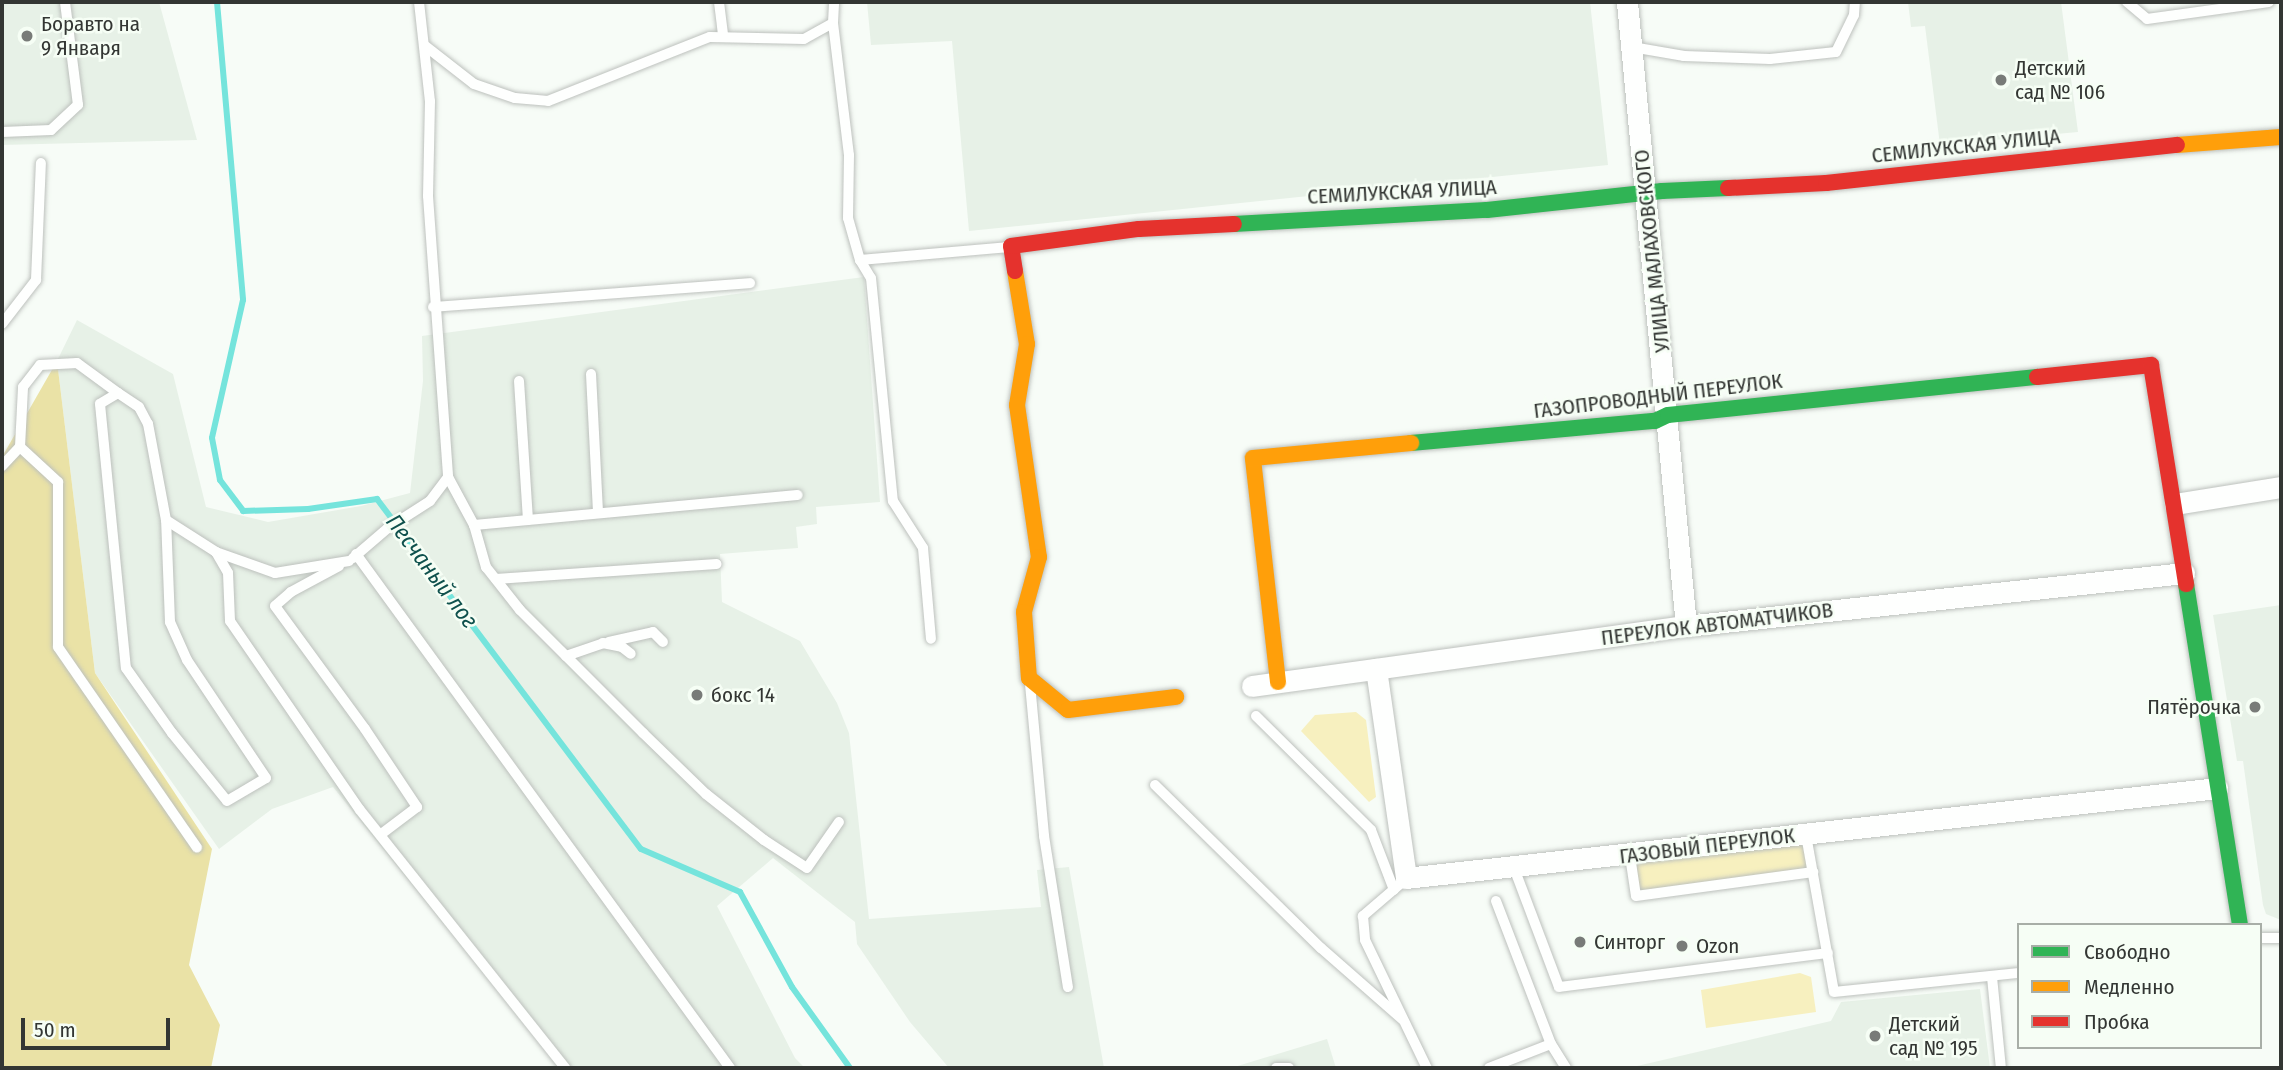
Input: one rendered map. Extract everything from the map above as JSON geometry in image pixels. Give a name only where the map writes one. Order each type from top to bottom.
[{"type":"street","name":"УЛИЦА МАЛАХОВСКОГО","points":[[1627,2],[1686,626]]},
{"type":"street","name":"СЕМИЛУКСКАЯ УЛИЦА","points":[[1011,246],[1139,229],[1487,210],[1646,194],[1826,183],[2097,152],[2281,137]]},
{"type":"street","points":[[1011,246],[1027,344],[1017,405],[1039,556],[1024,612],[1029,678],[1068,710],[1176,697]]},
{"type":"street","name":"ГАЗОПРОВОДНЫЙ ПЕРЕУЛОК","points":[[1278,682],[1253,458],[1655,421],[1668,415],[2151,365],[2175,504]]},
{"type":"street","points":[[2240,923],[2175,504],[2281,487]]},
{"type":"street","name":"ПЕРЕУЛОК АВТОМАТЧИКОВ","points":[[1252,686],[1686,626],[2184,573]]},
{"type":"street","points":[[1376,669],[1400,884]]},
{"type":"street","name":"ГАЗОВЫЙ ПЕРЕУЛОК","points":[[1400,884],[1514,868],[2217,788]]},
{"type":"lane","points":[[2,132],[51,130],[78,105],[65,2]]},
{"type":"lane","points":[[419,2],[430,101],[428,196],[433,307],[448,477],[474,525],[486,567],[520,610],[706,794],[764,840],[807,869],[839,822]]},
{"type":"lane","points":[[719,2],[723,37]]},
{"type":"lane","points":[[834,2],[833,23],[849,155],[848,218],[860,260],[871,278],[893,500],[923,548],[931,639]]},
{"type":"lane","points":[[1632,47],[1684,56],[1770,59],[1836,52],[1854,15],[1855,2]]},
{"type":"lane","points":[[2127,2],[2147,19],[2269,2]]},
{"type":"lane","points":[[424,45],[474,83],[515,98],[548,102],[710,37],[804,39],[833,23]]},
{"type":"lane","points":[[2,324],[36,280],[41,163]]},
{"type":"lane","points":[[860,260],[1011,246]]},
{"type":"lane","points":[[433,307],[750,283]]},
{"type":"lane","points":[[2,466],[20,447],[23,387],[40,365],[77,363],[139,407],[148,424],[166,520],[170,622],[187,660],[266,778],[227,801],[172,733],[126,668],[100,404],[118,393]]},
{"type":"lane","points":[[591,374],[598,513]]},
{"type":"lane","points":[[519,381],[528,520]]},
{"type":"lane","points":[[20,447],[58,482],[58,647],[197,848]]},
{"type":"lane","points":[[380,835],[417,807],[275,606],[291,592],[353,558],[388,528],[430,501],[448,477]]},
{"type":"lane","points":[[474,525],[798,495]]},
{"type":"lane","points":[[166,520],[216,552],[275,573],[353,558]]},
{"type":"lane","points":[[216,552],[228,573],[230,621],[380,835],[565,1068]]},
{"type":"lane","points":[[353,558],[730,1068]]},
{"type":"lane","points":[[496,579],[716,564]]},
{"type":"lane","points":[[566,656],[603,643],[653,632],[663,642]]},
{"type":"lane","points":[[603,643],[622,647],[631,654]]},
{"type":"lane","points":[[1029,678],[1044,836],[1068,987]]},
{"type":"lane","points":[[1256,716],[1371,830],[1400,884],[1363,916],[1365,940],[1427,1068]]},
{"type":"lane","points":[[1155,785],[1321,948],[1402,1019]]},
{"type":"lane","points":[[1806,835],[1834,992],[2017,973]]},
{"type":"lane","points":[[1630,856],[1636,896],[1813,872]]},
{"type":"lane","points":[[1514,868],[1559,987],[1828,953]]},
{"type":"lane","points":[[1496,901],[1551,1044],[1566,1068]]},
{"type":"lane","points":[[2262,938],[2281,938]]},
{"type":"lane","points":[[1992,977],[2001,1068]]},
{"type":"lane","points":[[1489,1068],[1551,1044]]},
{"type":"lane","points":[[1276,1068],[1289,1068]]},
{"type":"shaded area","points":[[2,2],[159,2],[197,140],[2,145]]},
{"type":"shaded area","points":[[867,2],[1590,2],[1608,165],[969,231],[952,41],[871,45]]},
{"type":"shaded area","name":"Детский сад № 106","points":[[1908,2],[2061,2],[2078,132],[1940,145],[1925,26],[1911,27]]},
{"type":"shaded area","points":[[864,277],[880,502],[816,507],[817,524],[796,527],[798,548],[720,554],[722,602],[800,641],[837,703],[849,733],[869,919],[1041,907],[1037,870],[1069,867],[1104,1068],[949,1068],[910,1022],[857,944],[855,922],[773,858],[717,906],[795,1058],[805,1068],[560,1068],[333,787],[272,809],[219,849],[95,673],[57,361],[77,320],[173,374],[206,507],[268,522],[361,506],[410,493],[423,381],[422,336]]},
{"type":"shaded area","points":[[57,361],[95,673],[212,849],[189,965],[220,1025],[211,1068],[2,1068],[2,457]]},
{"type":"shaded area","points":[[2281,605],[2281,920],[2266,914],[2263,905],[2243,761],[2237,761],[2213,615]]},
{"type":"shaded area","points":[[1356,712],[1366,720],[1376,797],[1369,802],[1301,731],[1315,715]]},
{"type":"shaded area","points":[[1806,835],[1813,872],[1636,896],[1630,856]]},
{"type":"shaded area","points":[[1800,973],[1811,977],[1816,1012],[1706,1028],[1701,990]]},
{"type":"shaded area","name":"Детский сад № 195","points":[[1980,989],[1990,1068],[1637,1066],[1831,1021],[1841,1002]]},
{"type":"shaded area","points":[[1327,1039],[1336,1068],[1231,1068]]},
{"type":"waterway","name":"Песчаный лог","points":[[217,2],[243,300],[212,438],[220,480],[243,511],[308,509],[377,499],[641,849],[740,892],[792,987],[850,1068]]},
{"type":"traffic: fast","points":[[1234,224],[1487,210],[1662,191],[1728,188]]},
{"type":"traffic: fast","points":[[1411,443],[1655,421],[1668,415],[2037,377]]},
{"type":"traffic: fast","points":[[2186,584],[2240,923]]},
{"type":"traffic: slow","points":[[2177,145],[2281,137]]},
{"type":"traffic: slow","points":[[1015,271],[1027,344],[1017,405],[1039,557],[1024,612],[1029,678],[1068,710],[1176,697]]},
{"type":"traffic: slow","points":[[1278,682],[1253,458],[1411,443]]},
{"type":"traffic: jam","points":[[1728,188],[1826,183],[2177,145]]},
{"type":"traffic: jam","points":[[1015,271],[1011,246],[1139,229],[1234,224]]},
{"type":"traffic: jam","points":[[2037,377],[2151,365],[2186,584]]},
{"type":"place","name":"Боравто на 9 Января","points":[[27,36]]},
{"type":"place","name":"Детский сад № 106","points":[[2001,80]]},
{"type":"place","name":"бокс 14","points":[[697,695]]},
{"type":"place","name":"Пятёрочка","points":[[2255,707]]},
{"type":"place","name":"Синторг","points":[[1580,942]]},
{"type":"place","name":"Ozon","points":[[1682,946]]},
{"type":"place","name":"Детский сад № 195","points":[[1875,1036]]}]
